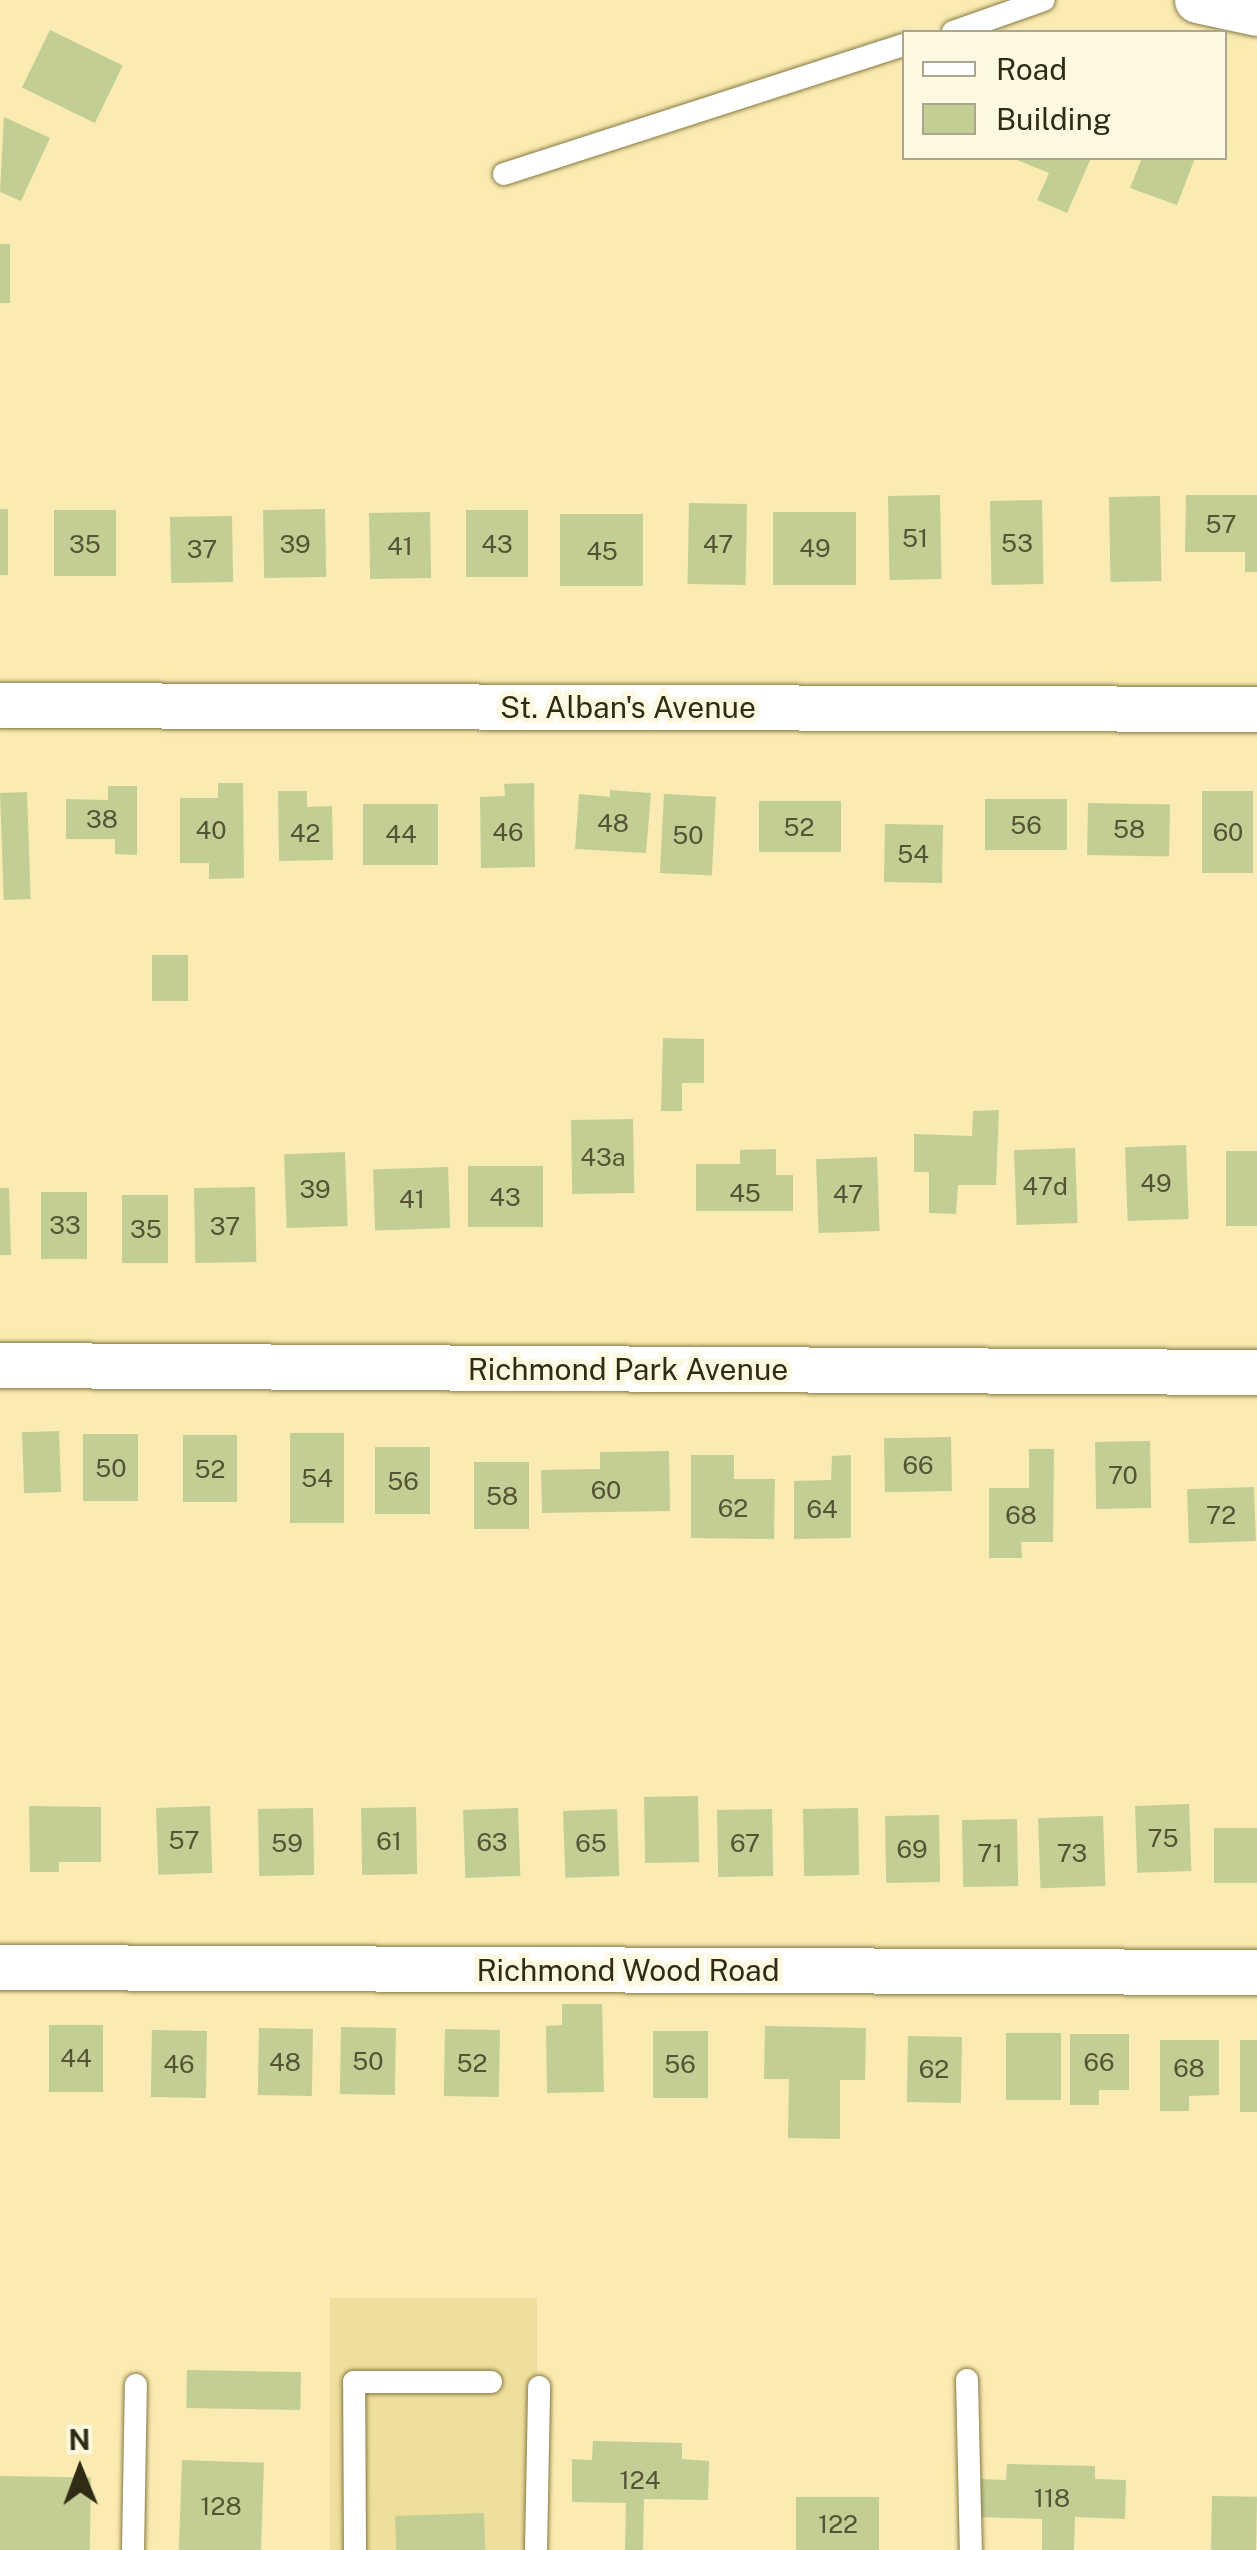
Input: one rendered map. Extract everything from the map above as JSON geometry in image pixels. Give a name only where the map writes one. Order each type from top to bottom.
[{"type":"street","points":[[1197,0],[1257,13]]},
{"type":"street","name":"St. Alban's Avenue","points":[[0,705],[1257,709]]},
{"type":"street","name":"Richmond Park Avenue","points":[[0,1365],[1257,1372]]},
{"type":"street","name":"Richmond Wood Road","points":[[0,1967],[1257,1972]]},
{"type":"lane","points":[[959,30],[1044,0]]},
{"type":"lane","points":[[504,174],[902,46]]},
{"type":"lane","points":[[967,2380],[971,2550]]},
{"type":"lane","points":[[355,2550],[354,2382],[490,2382]]},
{"type":"lane","points":[[133,2550],[136,2385]]},
{"type":"lane","points":[[536,2550],[540,2388]]},
{"type":"shaded area","points":[[330,2298],[537,2298],[537,2550],[330,2550]]},
{"type":"building","points":[[50,30],[123,66],[95,123],[22,88]]},
{"type":"building","points":[[4,117],[50,138],[21,201],[0,192]]},
{"type":"building","points":[[1017,160],[1090,160],[1067,213],[1037,200],[1049,173]]},
{"type":"building","points":[[1141,160],[1194,160],[1177,205],[1130,188]]},
{"type":"building","points":[[0,244],[10,244],[10,303],[0,303]]},
{"type":"building","points":[[940,495],[941,579],[889,580],[888,496]]},
{"type":"building","points":[[1186,495],[1257,495],[1257,572],[1245,572],[1245,552],[1185,552]]},
{"type":"building","points":[[1160,496],[1161,581],[1110,582],[1109,497]]},
{"type":"building","points":[[1042,500],[1043,584],[991,585],[990,501]]},
{"type":"building","points":[[689,503],[747,504],[746,585],[688,584]]},
{"type":"building","points":[[0,509],[8,509],[8,575],[0,575]]},
{"type":"building","points":[[325,509],[326,577],[264,578],[263,510]]},
{"type":"building","points":[[54,510],[116,510],[116,576],[54,576]]},
{"type":"building","points":[[466,510],[528,510],[528,577],[466,577]]},
{"type":"building","points":[[430,512],[431,578],[370,579],[369,513]]},
{"type":"building","points":[[773,512],[856,512],[856,585],[773,585]]},
{"type":"building","points":[[560,514],[643,514],[643,586],[560,586]]},
{"type":"building","points":[[232,516],[233,582],[171,583],[170,517]]},
{"type":"building","points":[[218,783],[243,783],[244,878],[209,879],[209,863],[180,863],[180,798],[218,798]]},
{"type":"building","points":[[534,783],[535,867],[481,868],[480,797],[505,796],[504,784]]},
{"type":"building","points":[[108,786],[137,786],[137,855],[115,854],[115,839],[66,839],[66,799],[108,800]]},
{"type":"building","points":[[610,790],[651,793],[646,853],[575,849],[579,794],[610,797]]},
{"type":"building","points":[[278,791],[307,791],[307,807],[332,806],[333,860],[279,861]]},
{"type":"building","points":[[1202,791],[1253,791],[1253,873],[1202,873]]},
{"type":"building","points":[[27,792],[31,899],[4,900],[0,793]]},
{"type":"building","points":[[664,794],[716,797],[712,876],[660,873]]},
{"type":"building","points":[[985,799],[1067,799],[1067,850],[985,850]]},
{"type":"building","points":[[759,801],[841,801],[841,852],[759,852]]},
{"type":"building","points":[[1088,803],[1170,804],[1169,856],[1087,855]]},
{"type":"building","points":[[363,804],[438,804],[438,865],[363,865]]},
{"type":"building","points":[[885,824],[943,825],[942,883],[884,882]]},
{"type":"building","points":[[152,955],[188,955],[188,1001],[152,1001]]},
{"type":"building","points":[[663,1038],[704,1039],[704,1083],[682,1083],[682,1111],[661,1111]]},
{"type":"building","points":[[999,1110],[996,1185],[958,1185],[956,1214],[929,1213],[929,1172],[914,1172],[914,1134],[972,1136],[973,1111]]},
{"type":"building","points":[[633,1119],[634,1193],[572,1194],[571,1120]]},
{"type":"building","points":[[1186,1145],[1189,1219],[1128,1221],[1125,1147]]},
{"type":"building","points":[[1075,1148],[1078,1223],[1017,1225],[1014,1150]]},
{"type":"building","points":[[776,1149],[776,1175],[793,1175],[793,1211],[696,1211],[696,1164],[740,1164],[740,1150]]},
{"type":"building","points":[[1226,1151],[1257,1151],[1257,1226],[1226,1226]]},
{"type":"building","points":[[345,1152],[348,1226],[287,1228],[284,1154]]},
{"type":"building","points":[[877,1157],[880,1231],[819,1233],[816,1159]]},
{"type":"building","points":[[468,1166],[543,1166],[543,1227],[468,1227]]},
{"type":"building","points":[[448,1167],[450,1228],[375,1231],[373,1170]]},
{"type":"building","points":[[255,1187],[256,1262],[195,1263],[194,1188]]},
{"type":"building","points":[[0,1188],[9,1188],[11,1255],[0,1255]]},
{"type":"building","points":[[41,1192],[87,1192],[87,1259],[41,1259]]},
{"type":"building","points":[[122,1195],[168,1195],[168,1263],[122,1263]]},
{"type":"building","points":[[59,1431],[61,1492],[24,1493],[22,1432]]},
{"type":"building","points":[[290,1433],[344,1433],[344,1523],[290,1523]]},
{"type":"building","points":[[83,1434],[138,1434],[138,1501],[83,1501]]},
{"type":"building","points":[[183,1435],[237,1435],[237,1502],[183,1502]]},
{"type":"building","points":[[951,1437],[952,1491],[885,1492],[884,1438]]},
{"type":"building","points":[[1150,1441],[1151,1508],[1096,1509],[1095,1442]]},
{"type":"building","points":[[375,1447],[430,1447],[430,1514],[375,1514]]},
{"type":"building","points":[[1029,1449],[1054,1449],[1053,1542],[1021,1542],[1022,1558],[989,1558],[989,1488],[1029,1488]]},
{"type":"building","points":[[669,1451],[670,1511],[542,1513],[541,1470],[600,1469],[600,1452]]},
{"type":"building","points":[[691,1455],[734,1455],[734,1479],[775,1479],[774,1539],[691,1538]]},
{"type":"building","points":[[851,1455],[851,1538],[794,1539],[794,1481],[831,1480],[832,1456]]},
{"type":"building","points":[[474,1462],[529,1462],[529,1529],[474,1529]]},
{"type":"building","points":[[1254,1487],[1256,1541],[1189,1543],[1187,1489]]},
{"type":"building","points":[[698,1796],[699,1862],[645,1863],[644,1797]]},
{"type":"building","points":[[1189,1804],[1191,1871],[1137,1873],[1135,1806]]},
{"type":"building","points":[[29,1806],[101,1807],[101,1862],[59,1862],[59,1872],[30,1872]]},
{"type":"building","points":[[210,1806],[212,1873],[158,1875],[156,1808]]},
{"type":"building","points":[[416,1807],[417,1874],[362,1875],[361,1808]]},
{"type":"building","points":[[313,1808],[314,1875],[259,1876],[258,1809]]},
{"type":"building","points":[[518,1808],[520,1876],[465,1878],[463,1810]]},
{"type":"building","points":[[858,1808],[859,1875],[804,1876],[803,1809]]},
{"type":"building","points":[[617,1809],[619,1876],[565,1878],[563,1811]]},
{"type":"building","points":[[772,1809],[773,1876],[718,1877],[717,1810]]},
{"type":"building","points":[[939,1815],[940,1882],[886,1883],[885,1816]]},
{"type":"building","points":[[1103,1816],[1105,1886],[1040,1888],[1038,1818]]},
{"type":"building","points":[[1017,1819],[1018,1886],[963,1887],[962,1820]]},
{"type":"building","points":[[1214,1828],[1257,1828],[1257,1883],[1214,1883]]},
{"type":"building","points":[[562,2004],[602,2004],[604,2092],[547,2093],[546,2026],[562,2025]]},
{"type":"building","points":[[49,2025],[103,2025],[103,2092],[49,2092]]},
{"type":"building","points":[[765,2026],[866,2028],[865,2080],[840,2080],[840,2139],[788,2138],[789,2079],[764,2079]]},
{"type":"building","points":[[341,2027],[396,2028],[395,2095],[340,2094]]},
{"type":"building","points":[[259,2028],[313,2029],[312,2096],[258,2095]]},
{"type":"building","points":[[445,2029],[500,2030],[499,2097],[444,2096]]},
{"type":"building","points":[[152,2030],[207,2031],[206,2098],[151,2097]]},
{"type":"building","points":[[653,2031],[708,2031],[708,2098],[653,2098]]},
{"type":"building","points":[[1006,2033],[1061,2033],[1061,2100],[1006,2100]]},
{"type":"building","points":[[1070,2034],[1129,2034],[1129,2090],[1099,2090],[1099,2105],[1070,2105]]},
{"type":"building","points":[[908,2036],[962,2037],[961,2103],[907,2102]]},
{"type":"building","points":[[1160,2040],[1219,2040],[1219,2095],[1189,2096],[1189,2111],[1160,2111]]},
{"type":"building","points":[[1240,2040],[1257,2040],[1257,2112],[1240,2112]]},
{"type":"building","points":[[187,2370],[301,2372],[300,2410],[186,2408]]},
{"type":"building","points":[[593,2441],[682,2443],[682,2459],[709,2461],[708,2500],[644,2499],[643,2550],[625,2550],[626,2503],[572,2502],[572,2459],[592,2460]]},
{"type":"building","points":[[182,2460],[264,2463],[261,2550],[179,2550]]},
{"type":"building","points":[[1007,2464],[1095,2466],[1095,2479],[1126,2480],[1125,2519],[1075,2517],[1074,2550],[1042,2550],[1042,2519],[979,2517],[979,2479],[1006,2480]]},
{"type":"building","points":[[0,2476],[91,2478],[90,2550],[0,2550]]},
{"type":"building","points":[[1212,2496],[1257,2497],[1256,2550],[1211,2550]]},
{"type":"building","points":[[796,2497],[879,2497],[879,2550],[796,2550]]},
{"type":"building","points":[[484,2513],[485,2550],[396,2550],[395,2516]]}]
